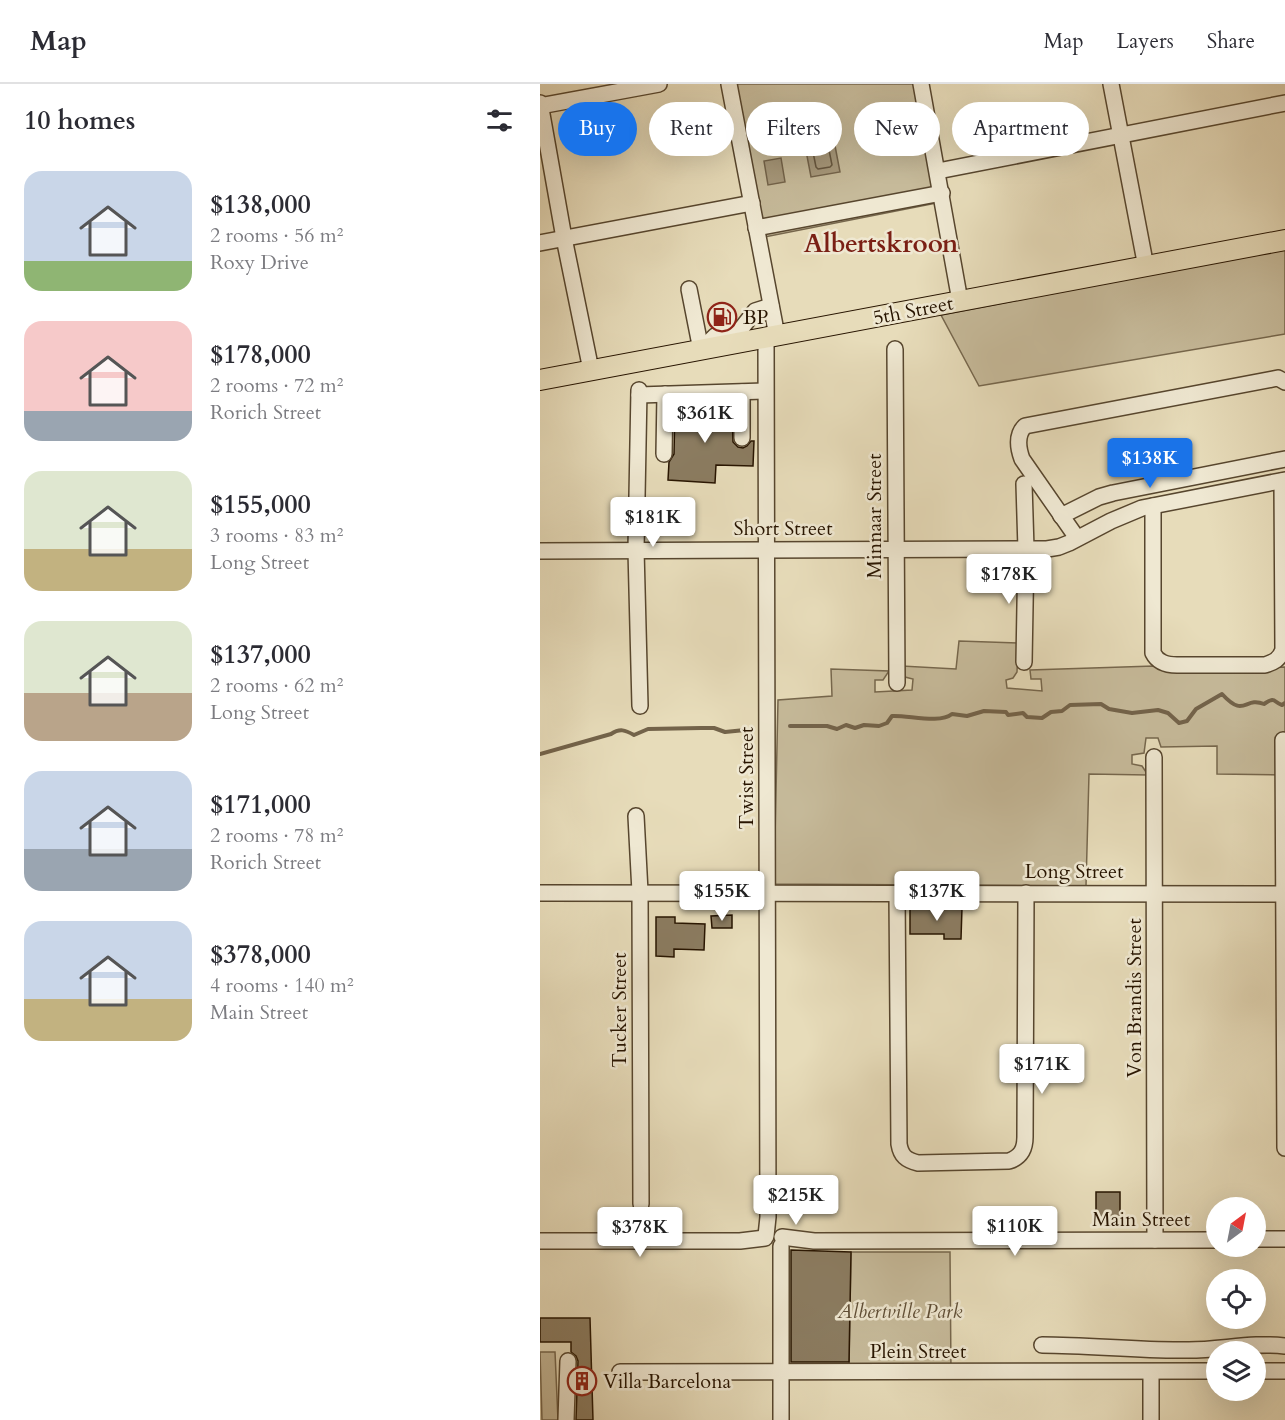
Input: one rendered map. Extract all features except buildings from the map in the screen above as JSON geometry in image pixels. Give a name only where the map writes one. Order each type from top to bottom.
[{"type":"main road","name":"5th Street","points":[[540,380],[1285,240]]},
{"type":"street","points":[[591,370],[540,105],[659,84]]},
{"type":"street","name":"Twist Street","points":[[729,84],[771,306],[771,337],[765,391],[768,1217],[775,1244],[781,1420]]},
{"type":"street","points":[[921,84],[939,171],[960,301]]},
{"type":"street","points":[[1110,84],[1146,267]]},
{"type":"street","points":[[939,171],[1285,103]]},
{"type":"street","points":[[756,228],[942,193]]},
{"type":"street","points":[[540,243],[752,203]]},
{"type":"street","points":[[689,289],[704,349]]},
{"type":"street","points":[[704,349],[715,336],[741,329],[755,310],[771,306]]},
{"type":"street","name":"Minnaar Street","points":[[895,349],[897,683]]},
{"type":"street","points":[[1077,538],[1022,459],[1018,436],[1025,426],[1031,423],[1278,378],[1285,382]]},
{"type":"street","points":[[640,706],[636,550],[639,393],[765,391]]},
{"type":"street","points":[[742,392],[742,438]]},
{"type":"street","points":[[664,454],[665,394]]},
{"type":"street","points":[[1061,516],[1113,493],[1285,459]]},
{"type":"street","points":[[1153,506],[1155,657],[1168,665],[1177,666],[1265,665],[1280,657],[1283,650],[1283,481]]},
{"type":"street","name":"Short Street","points":[[540,551],[1059,547],[1130,513],[1153,506],[1283,481]]},
{"type":"street","points":[[1024,484],[1026,549],[1024,662]]},
{"type":"street","points":[[1283,740],[1285,1148]]},
{"type":"street","name":"Von Brandis Street","points":[[1154,756],[1155,1240]]},
{"type":"street","name":"Tucker Street","points":[[636,816],[640,892],[641,1204]]},
{"type":"street","points":[[897,894],[898,1144],[901,1153],[918,1163],[1009,1161],[1016,1159],[1023,1152],[1025,1137],[1026,892]]},
{"type":"street","name":"Long Street","points":[[540,893],[1154,892],[1284,894]]},
{"type":"street","points":[[1266,1239],[1285,1239]]},
{"type":"street","name":"Main Street","points":[[540,1241],[740,1241],[775,1244],[814,1240],[1206,1240]]},
{"type":"street","points":[[1042,1345],[1173,1351],[1240,1346],[1285,1346]]},
{"type":"street","points":[[1171,1372],[1173,1351]]},
{"type":"street","points":[[566,1420],[568,1361]]},
{"type":"street","name":"Plein Street","points":[[620,1372],[1206,1371]]},
{"type":"street","points":[[1266,1371],[1285,1371]]},
{"type":"street","points":[[1151,1372],[1151,1420]]},
{"type":"green space","points":[[722,84],[921,84],[924,102],[854,102],[854,156],[934,156],[942,202],[754,239],[734,142],[734,102],[726,102]]},
{"type":"green space","points":[[1285,249],[1285,334],[979,386],[941,315]]},
{"type":"green space","points":[[959,641],[1018,643],[1017,672],[1013,678],[1006,680],[1007,688],[1042,691],[1041,679],[1031,679],[1030,670],[1154,666],[1164,671],[1285,667],[1285,775],[1217,774],[1217,746],[1161,747],[1158,738],[1146,738],[1144,753],[1132,755],[1132,764],[1142,766],[1148,775],[1089,774],[1086,886],[774,884],[778,700],[832,696],[831,669],[889,671],[883,680],[875,680],[875,692],[912,690],[913,679],[905,677],[902,673],[902,666],[956,669]]},
{"type":"green space","name":"Albertville Park","points":[[851,1252],[950,1252],[951,1372],[849,1369]]},
{"type":"green space","points":[[540,1352],[555,1352],[558,1420],[542,1420]]},
{"type":"water","points":[[807,156],[837,156],[840,172],[811,177]]},
{"type":"water","points":[[781,158],[785,182],[768,185],[764,161]]},
{"type":"waterway","points":[[790,726],[827,726],[837,729],[846,725],[855,728],[864,725],[879,726],[887,723],[892,716],[940,718],[952,714],[967,716],[984,711],[1006,712],[1008,715],[1023,713],[1027,717],[1042,718],[1051,712],[1062,711],[1070,705],[1101,704],[1109,709],[1132,713],[1158,710],[1168,713],[1179,723],[1187,721],[1196,709],[1222,694],[1235,705],[1240,706],[1257,702],[1264,704],[1273,700],[1282,705],[1285,703]]},
{"type":"waterway","points":[[540,754],[620,730],[634,735],[648,729],[714,728],[725,732],[745,730]]},
{"type":"place","name":"BP","points":[[722,317]]},
{"type":"place","name":"Villa Barcelona","points":[[582,1381]]},
{"type":"district","name":"Albertskroon","points":[[881,243]]}]
